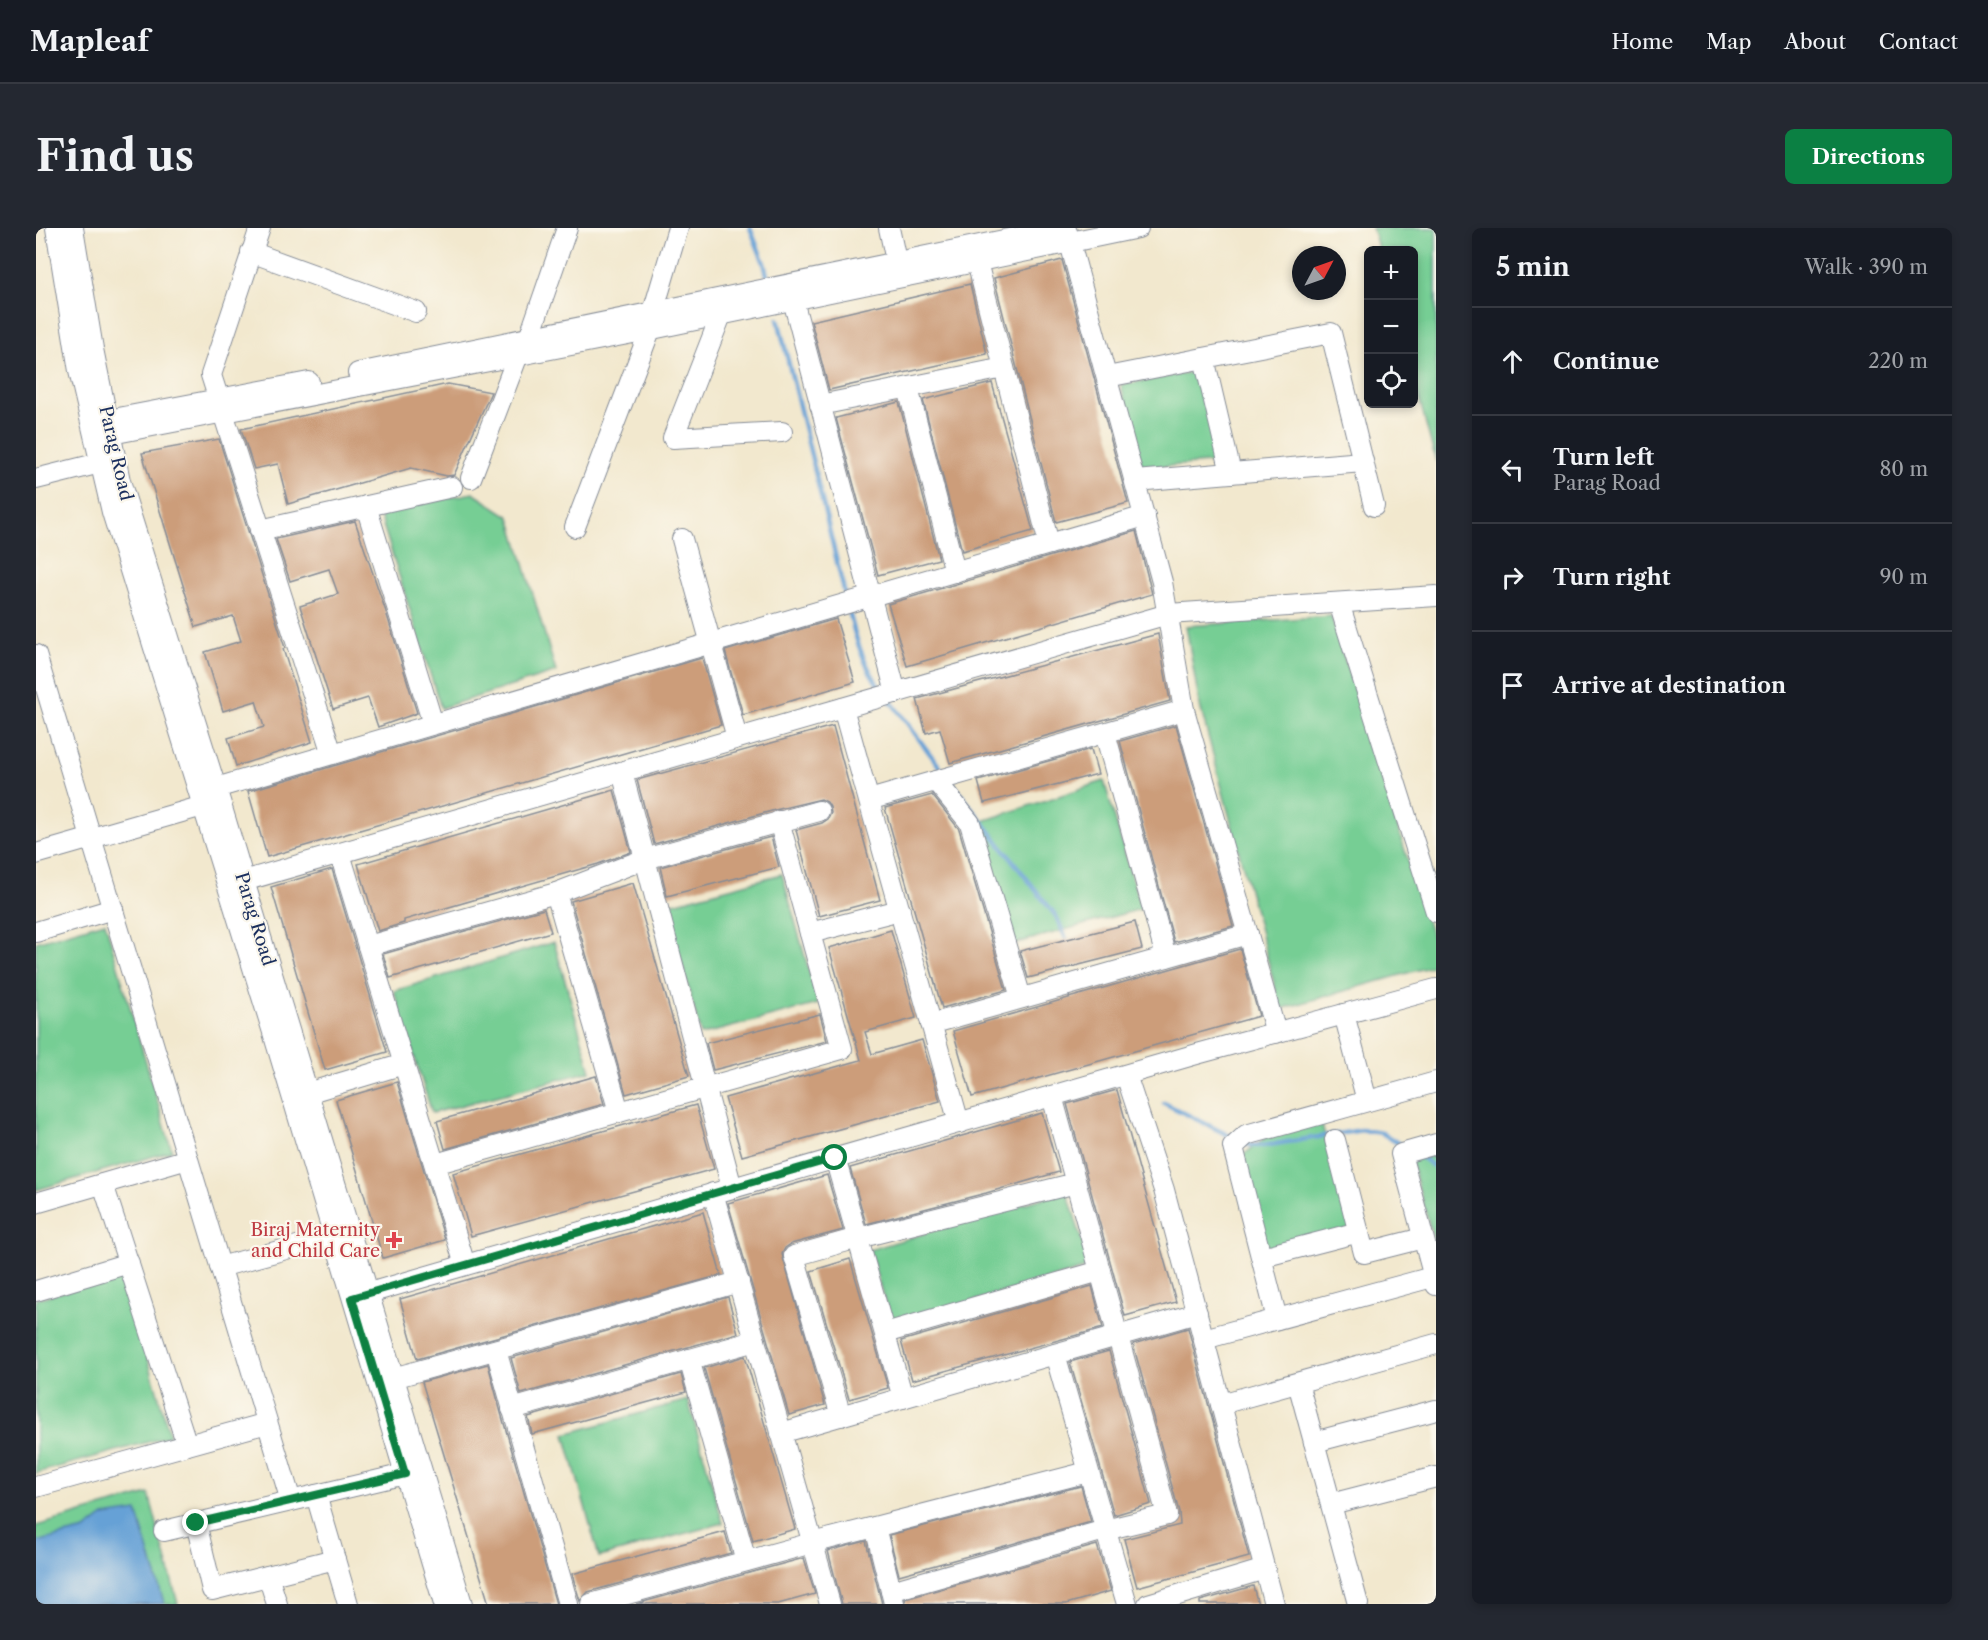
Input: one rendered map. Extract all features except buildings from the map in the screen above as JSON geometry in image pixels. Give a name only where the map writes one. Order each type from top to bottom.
[{"type":"street","name":"Parag Road","points":[[56,228],[79,371],[104,428]]},
{"type":"street","name":"Parag Road","points":[[73,228],[104,428],[112,512],[203,806],[236,884],[307,1092],[405,1474],[444,1604]]},
{"type":"street","points":[[260,228],[211,375],[332,754]]},
{"type":"street","points":[[575,527],[651,321],[678,228]]},
{"type":"street","points":[[889,228],[898,270]]},
{"type":"street","points":[[104,428],[518,356],[651,321],[1067,233],[1138,228]]},
{"type":"street","points":[[471,478],[518,356],[529,338],[563,229]]},
{"type":"street","points":[[220,406],[529,338],[651,321],[721,315],[793,300],[898,270],[977,262],[1067,233]]},
{"type":"street","points":[[1067,233],[1162,582],[1184,711],[1276,1033]]},
{"type":"street","points":[[251,252],[416,312]]},
{"type":"street","points":[[977,262],[1049,544]]},
{"type":"street","points":[[793,300],[888,695]]},
{"type":"street","points":[[721,315],[674,438],[782,432]]},
{"type":"street","points":[[1107,377],[1331,333],[1374,506]]},
{"type":"street","points":[[1204,358],[1231,473]]},
{"type":"street","points":[[820,405],[1004,368]]},
{"type":"street","points":[[908,387],[955,572]]},
{"type":"street","name":"Parag Road","points":[[108,461],[120,481],[216,788],[236,884],[334,1236],[393,1378],[462,1604]]},
{"type":"street","points":[[36,479],[108,461]]},
{"type":"street","points":[[1135,482],[1364,462]]},
{"type":"street","points":[[260,530],[452,487]]},
{"type":"street","points":[[366,506],[433,724]]},
{"type":"street","points":[[216,788],[1144,516]]},
{"type":"street","points":[[681,539],[737,738]]},
{"type":"street","points":[[236,884],[1168,614],[1436,596]]},
{"type":"street","points":[[1339,603],[1436,912]]},
{"type":"street","points":[[36,655],[291,1501]]},
{"type":"street","points":[[843,708],[959,1123]]},
{"type":"street","points":[[869,800],[1184,711]]},
{"type":"street","points":[[1105,733],[1166,957]]},
{"type":"street","points":[[622,772],[705,1088],[739,1282],[827,1603]]},
{"type":"street","points":[[939,780],[970,823],[1021,998]]},
{"type":"street","points":[[36,854],[203,806]]},
{"type":"street","points":[[368,946],[556,893],[645,859],[819,811]]},
{"type":"street","points":[[435,1164],[842,1049],[779,821]]},
{"type":"street","points":[[340,854],[465,1265]]},
{"type":"street","points":[[556,893],[620,1112]]},
{"type":"street","points":[[36,932],[113,909]]},
{"type":"street","points":[[810,933],[900,910]]},
{"type":"street","points":[[931,1024],[1248,934]]},
{"type":"street","points":[[360,1296],[1125,1075],[1436,989]]},
{"type":"street","points":[[1344,1014],[1367,1101]]},
{"type":"street","points":[[307,1092],[404,1064]]},
{"type":"street","points":[[1125,1075],[1164,1190],[1274,1604]]},
{"type":"street","points":[[1277,1319],[1239,1141],[1436,1082]]},
{"type":"street","points":[[875,1527],[893,1598],[1105,1530],[1167,1515],[1052,1096]]},
{"type":"street","points":[[1335,1140],[1364,1253],[1423,1238]]},
{"type":"street","points":[[1203,1339],[1435,1279],[1423,1238],[1418,1149]]},
{"type":"street","points":[[835,1158],[903,1398]]},
{"type":"street","points":[[36,1203],[188,1159]]},
{"type":"street","points":[[841,1416],[794,1256],[1076,1183]]},
{"type":"street","points":[[103,1184],[187,1445]]},
{"type":"street","points":[[1262,1257],[1359,1232]]},
{"type":"street","points":[[220,1267],[334,1236]]},
{"type":"street","points":[[36,1291],[129,1263]]},
{"type":"street","points":[[885,1333],[1100,1271]]},
{"type":"street","points":[[393,1378],[739,1282]]},
{"type":"street","points":[[781,1433],[1197,1313]]},
{"type":"street","points":[[512,1409],[755,1341]]},
{"type":"street","points":[[1221,1404],[1436,1344]]},
{"type":"street","points":[[496,1350],[568,1604]]},
{"type":"street","points":[[1055,1354],[1127,1604]]},
{"type":"street","points":[[689,1359],[746,1561]]},
{"type":"street","points":[[1298,1383],[1358,1604]]},
{"type":"street","points":[[1314,1442],[1436,1410]]},
{"type":"street","points":[[36,1487],[267,1423]]},
{"type":"street","points":[[591,1604],[812,1543],[1088,1472]]},
{"type":"street","points":[[164,1531],[405,1474]]},
{"type":"street","points":[[1330,1504],[1435,1480]]},
{"type":"street","points":[[316,1495],[348,1604]]},
{"type":"street","points":[[196,1523],[212,1590],[335,1559]]},
{"type":"street","points":[[1148,1604],[1178,1600],[1265,1569]]},
{"type":"street","points":[[268,1576],[277,1604]]},
{"type":"green space","points":[[1372,228],[1436,228],[1436,462],[1418,394],[1418,246],[1378,246]]},
{"type":"green space","points":[[1198,371],[1221,462],[1142,468],[1121,385]]},
{"type":"green space","points":[[473,493],[510,517],[556,672],[441,708],[379,512]]},
{"type":"green space","points":[[1331,616],[1436,949],[1436,965],[1281,1009],[1199,702],[1186,626]]},
{"type":"green space","points":[[1104,781],[1141,909],[1013,944],[977,823]]},
{"type":"green space","points":[[782,874],[818,1004],[701,1035],[666,905]]},
{"type":"green space","points":[[105,922],[172,1151],[36,1190],[36,942]]},
{"type":"green space","points":[[554,942],[591,1071],[432,1113],[394,991]]},
{"type":"green space","points":[[1321,1122],[1353,1229],[1268,1253],[1242,1156],[1265,1138]]},
{"type":"green space","points":[[1436,1154],[1436,1248],[1411,1161]]},
{"type":"green space","points":[[1067,1191],[1090,1267],[892,1325],[869,1250]]},
{"type":"green space","points":[[124,1275],[170,1436],[36,1473],[36,1299]]},
{"type":"green space","points":[[688,1400],[723,1523],[599,1557],[565,1434]]},
{"type":"green space","points":[[149,1494],[178,1604],[36,1604],[36,1526]]},
{"type":"water","points":[[137,1511],[163,1604],[36,1604],[36,1542],[85,1530],[104,1516]]},
{"type":"waterway","points":[[750,228],[767,275]]},
{"type":"waterway","points":[[778,319],[846,599]]},
{"type":"waterway","points":[[848,607],[861,650],[882,690]]},
{"type":"waterway","points":[[889,699],[945,774]]},
{"type":"waterway","points":[[952,783],[1056,916],[1068,943]]},
{"type":"waterway","points":[[1164,1103],[1234,1138]]},
{"type":"waterway","points":[[1244,1142],[1263,1146],[1362,1130],[1382,1133],[1404,1147]]},
{"type":"waterway","points":[[1419,1156],[1436,1168]]},
{"type":"place","name":"Biraj Maternity and Child Care","points":[[394,1240]]},
{"type":"route","points":[[196,1523],[405,1474],[352,1298],[835,1158]]}]
